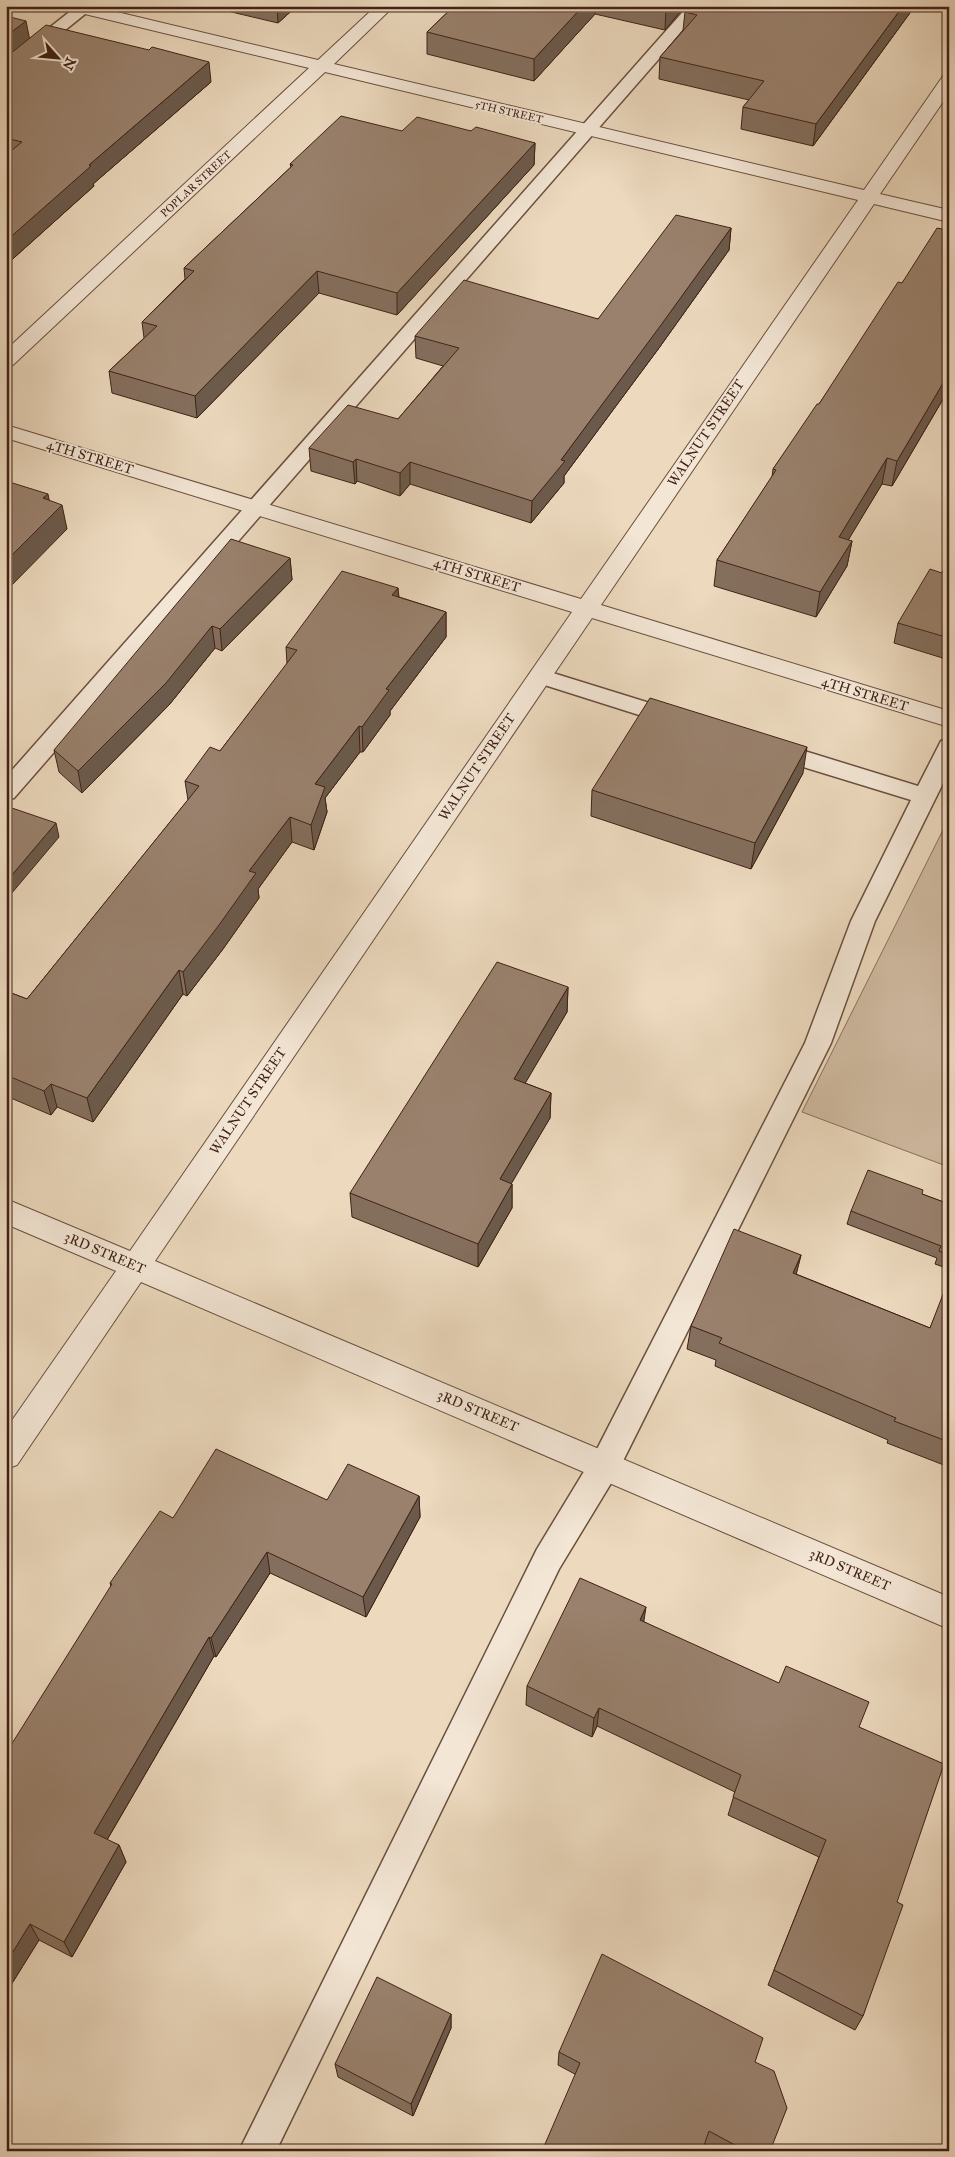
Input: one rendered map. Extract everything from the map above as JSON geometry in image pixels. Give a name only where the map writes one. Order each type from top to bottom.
[{"type":"street","name":"POPLAR STREET","points":[[6,361],[386,6]]},
{"type":"street","name":"5TH STREET","points":[[80,7],[949,216]]},
{"type":"street","name":"WALNUT STREET","points":[[6,1455],[949,80]]},
{"type":"street","name":"4TH STREET","points":[[6,431],[949,719]]},
{"type":"street","name":"3RD STREET","points":[[6,1211],[949,1613]]},
{"type":"lane","points":[[6,792],[697,6]]},
{"type":"lane","points":[[6,70],[80,7]]},
{"type":"lane","points":[[540,676],[698,726]]},
{"type":"lane","points":[[754,743],[924,796]]},
{"type":"lane","points":[[257,2151],[548,1559],[605,1465],[818,1043],[862,921],[949,747]]},
{"type":"shaded area","points":[[949,818],[949,1167],[802,1112]]},
{"type":"building","points":[[454,6],[583,6],[534,59],[427,32]]},
{"type":"building","points":[[690,6],[903,6],[816,124],[743,107],[764,81],[660,57],[697,15],[685,12]]},
{"type":"building","points":[[6,16],[26,21],[6,36]]},
{"type":"building","points":[[46,25],[149,50],[152,47],[209,62],[89,165],[91,166],[6,241],[6,155],[22,142],[6,138],[6,55],[10,54]]},
{"type":"building","points":[[341,116],[402,131],[417,117],[471,131],[476,127],[535,143],[397,293],[317,271],[195,396],[109,371],[157,326],[142,322],[194,271],[184,268],[293,165],[290,164]]},
{"type":"building","points":[[676,215],[731,228],[561,460],[565,461],[532,501],[410,462],[400,473],[356,459],[353,462],[309,448],[348,405],[398,419],[459,348],[415,336],[464,280],[598,319]]},
{"type":"building","points":[[949,227],[949,373],[897,461],[887,458],[839,537],[852,541],[820,592],[717,560],[776,470],[773,469],[817,404],[819,404],[898,282],[902,283],[937,228],[947,230]]},
{"type":"building","points":[[6,481],[48,494],[43,498],[62,505],[6,561]]},
{"type":"building","points":[[231,539],[290,558],[220,629],[212,626],[166,683],[78,771],[54,750]]},
{"type":"building","points":[[949,560],[949,638],[898,623],[930,569],[942,573]]},
{"type":"building","points":[[342,571],[398,588],[392,595],[446,612],[386,689],[389,690],[362,727],[359,726],[315,784],[325,787],[311,825],[290,817],[249,871],[256,873],[219,925],[183,972],[179,970],[87,1098],[51,1084],[44,1091],[6,1075],[6,991],[27,999],[199,786],[185,781],[210,747],[220,751],[297,650],[286,647]]},
{"type":"building","points":[[650,698],[807,747],[755,843],[592,790]]},
{"type":"building","points":[[6,806],[56,823],[6,882]]},
{"type":"building","points":[[497,962],[568,987],[514,1079],[551,1093],[500,1179],[512,1184],[478,1244],[350,1193]]},
{"type":"building","points":[[868,1170],[923,1190],[922,1194],[949,1204],[949,1255],[939,1251],[941,1246],[851,1211]]},
{"type":"building","points":[[734,1229],[801,1255],[793,1273],[930,1328],[947,1284],[949,1285],[949,1442],[894,1421],[896,1418],[719,1343],[722,1338],[691,1326]]},
{"type":"building","points":[[216,1449],[327,1500],[348,1464],[419,1496],[363,1597],[267,1552],[211,1638],[209,1637],[94,1833],[119,1845],[64,1942],[30,1924],[6,1963],[6,1753],[112,1584],[110,1583],[160,1511],[173,1518]]},
{"type":"building","points":[[580,1578],[646,1607],[640,1620],[779,1683],[786,1666],[869,1702],[859,1727],[944,1764],[897,1902],[903,1905],[863,2016],[774,1970],[826,1840],[733,1797],[741,1775],[599,1708],[594,1718],[527,1686]]},
{"type":"building","points":[[602,1954],[763,2038],[755,2062],[774,2071],[787,2108],[770,2151],[746,2151],[709,2131],[702,2151],[542,2151],[580,2063],[559,2052]]},
{"type":"building","points":[[377,1977],[451,2014],[411,2104],[335,2064]]}]
